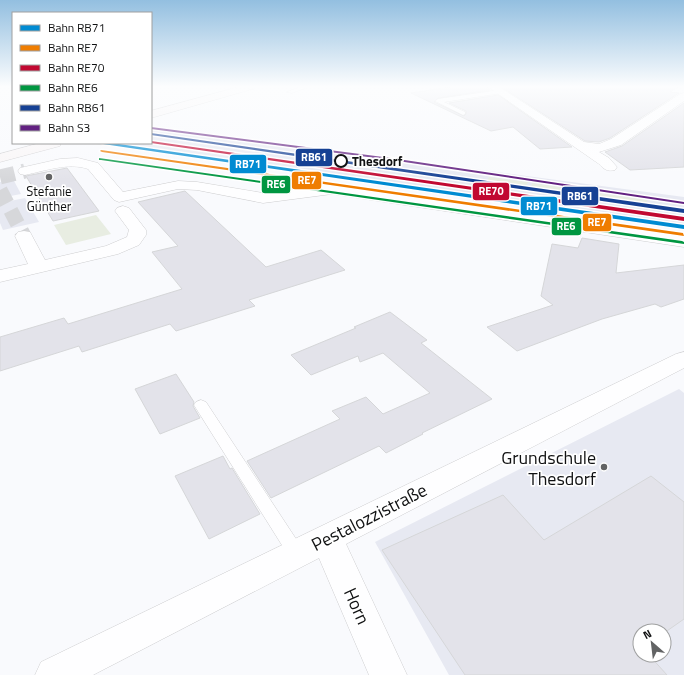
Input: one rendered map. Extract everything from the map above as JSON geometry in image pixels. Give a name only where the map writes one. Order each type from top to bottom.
[{"type":"street","points":[[538,118],[604,161],[610,167]]},
{"type":"street","points":[[578,144],[600,148],[609,145],[657,118]]},
{"type":"street","points":[[0,151],[46,144]]},
{"type":"street","points":[[0,158],[29,146]]},
{"type":"street","points":[[1,273],[39,267],[112,250],[133,241],[137,235],[138,230],[93,166],[88,164],[72,163],[25,171]]},
{"type":"street","points":[[121,204],[178,185],[197,186],[263,198],[332,189],[684,242]]},
{"type":"street","points":[[24,236],[39,267]]},
{"type":"street","name":"Pestalozzistraße","points":[[54,675],[684,359]]},
{"type":"street","name":"Horn","points":[[327,538],[388,675]]},
{"type":"lane","points":[[200,405],[296,554]]},
{"type":"shaded area","points":[[152,126],[684,197],[684,230],[97,144],[152,144]]},
{"type":"shaded area","points":[[489,177],[528,182],[526,187],[487,181]]},
{"type":"shaded area","points":[[13,179],[21,194],[0,198],[0,182]]},
{"type":"shaded area","points":[[532,183],[586,191],[585,195],[531,188]]},
{"type":"shaded area","points":[[591,192],[647,200],[647,203],[591,196]]},
{"type":"shaded area","points":[[25,198],[39,222],[3,230],[0,223],[0,203]]},
{"type":"shaded area","points":[[96,215],[111,234],[66,245],[54,225]]},
{"type":"shaded area","name":"Grundschule Thesdorf","points":[[679,389],[684,393],[684,675],[449,675],[375,542]]},
{"type":"building","points":[[463,118],[530,118],[572,147],[540,149],[513,127],[491,131]]},
{"type":"building","points":[[549,118],[641,118],[610,138],[599,142],[585,141]]},
{"type":"building","points":[[663,118],[684,118],[684,167],[630,170],[605,152],[622,146]]},
{"type":"building","points":[[67,168],[99,211],[53,221],[26,176]]},
{"type":"building","points":[[185,191],[266,267],[321,250],[345,270],[249,300],[255,306],[176,331],[170,324],[82,352],[79,346],[0,371],[0,337],[64,318],[68,324],[182,289],[152,252],[178,246],[138,202]]},
{"type":"building","points":[[582,238],[619,244],[616,273],[684,265],[684,299],[661,307],[655,304],[602,319],[517,351],[487,327],[553,305],[541,296],[552,244],[578,248]]},
{"type":"building","points":[[390,312],[427,340],[421,343],[492,399],[422,433],[423,434],[386,453],[379,446],[271,498],[247,461],[340,419],[332,411],[366,397],[383,414],[430,393],[383,353],[360,362],[358,356],[311,375],[291,355]]},
{"type":"building","points":[[176,374],[194,402],[193,406],[200,418],[160,434],[135,389]]},
{"type":"building","points":[[223,456],[260,514],[209,539],[175,476]]},
{"type":"building","name":"Grundschule Thesdorf","points":[[651,476],[684,502],[684,619],[672,627],[672,623],[632,623],[632,663],[656,663],[667,675],[465,675],[382,550],[503,495],[544,540]]},
{"type":"tunnel","points":[[0,177],[25,171]]},
{"type":"tunnel","points":[[0,190],[24,236]]},
{"type":"rail line","name":"S3","points":[[152,128],[391,159],[684,203]]},
{"type":"rail line","name":"RB61","points":[[152,134],[684,211]]},
{"type":"rail line","name":"RE70","points":[[152,142],[684,219]]},
{"type":"rail line","name":"RB71","points":[[110,144],[684,227]]},
{"type":"rail line","name":"RE7","points":[[102,151],[683,235]]},
{"type":"rail line","name":"RE6","points":[[101,159],[682,243]]},
{"type":"place","name":"Thesdorf","points":[[341,161]]},
{"type":"place","name":"Stefanie Günther","points":[[49,177]]},
{"type":"place","name":"Grundschule Thesdorf","points":[[604,467]]}]
